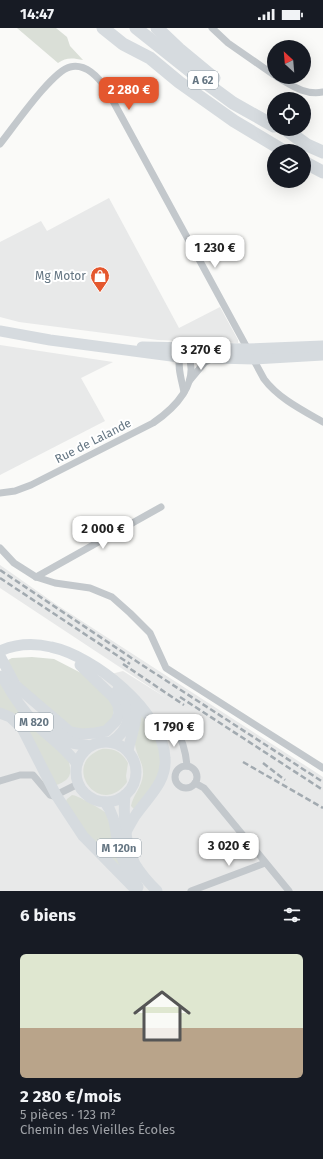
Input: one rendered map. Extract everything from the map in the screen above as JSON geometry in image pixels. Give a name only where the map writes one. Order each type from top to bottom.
[{"type":"highway","points":[[103,28],[123,44],[150,58]]},
{"type":"highway","name":"A 62","points":[[115,28],[179,82],[234,121],[272,144]]},
{"type":"highway","name":"A 62","points":[[136,28],[195,75],[227,98],[267,122]]},
{"type":"highway","points":[[157,28],[201,68],[267,116]]},
{"type":"highway","points":[[292,136],[305,144]]},
{"type":"highway","points":[[295,136],[306,144]]},
{"type":"highway","points":[[311,147],[323,152]]},
{"type":"highway","points":[[311,166],[323,172]]},
{"type":"main road","points":[[0,331],[91,346],[185,354],[211,359],[254,359],[323,355]]},
{"type":"main road","points":[[185,354],[247,349],[323,346]]},
{"type":"main road","points":[[0,651],[31,644],[51,646],[70,653],[96,668],[135,700],[154,722],[164,747],[166,758],[162,780],[135,816],[126,832]]},
{"type":"main road","points":[[0,656],[34,651],[63,657],[96,674],[113,687],[124,698],[128,716],[127,724],[119,737],[111,742]]},
{"type":"main road","name":"M 820","points":[[0,656],[3,671],[12,696],[22,710],[67,751],[77,764]]},
{"type":"main road","points":[[15,685],[70,732],[95,734],[112,727],[119,714],[118,705],[113,697],[80,665]]},
{"type":"main road","name":"M 820","points":[[3,671],[15,685],[32,710],[54,729],[72,743],[90,746]]},
{"type":"main road","points":[[128,751],[131,734],[137,715],[135,700]]},
{"type":"main road","points":[[0,713],[10,717],[22,728],[56,795],[83,836],[127,886],[136,891]]},
{"type":"main road","points":[[104,742],[111,742],[123,746],[128,751],[134,759],[136,774],[132,788],[125,795],[115,800],[105,802],[89,797],[78,784],[76,778],[77,764],[80,757],[90,746],[104,742]]},
{"type":"main road","name":"M 120n","points":[[125,795],[126,832],[130,850],[134,862],[140,872],[157,891]]},
{"type":"main road","name":"M 120n","points":[[105,802],[113,814],[120,854],[140,891]]},
{"type":"street","points":[[212,28],[228,43],[267,70]]},
{"type":"street","points":[[0,144],[62,70],[75,66],[91,72],[100,80],[107,90],[247,349],[270,387],[302,410],[323,422]]},
{"type":"street","points":[[289,84],[298,89],[315,94],[323,92]]},
{"type":"street","points":[[184,392],[185,354]]},
{"type":"street","name":"Rue de Lalande","points":[[185,354],[191,371],[190,381]]},
{"type":"street","name":"Rue de Lalande","points":[[0,493],[15,491],[31,485],[153,423],[168,413],[178,402],[190,381],[205,362],[211,359]]},
{"type":"street","points":[[36,577],[161,507]]},
{"type":"street","points":[[0,548],[14,563],[36,577],[55,583],[90,588],[112,597],[150,633],[166,668],[323,768]]},
{"type":"street","points":[[175,726],[180,736],[186,756],[187,766]]},
{"type":"street","points":[[187,766],[195,771],[197,777],[195,783],[188,787],[180,786],[177,783],[175,775],[176,772],[179,768],[187,766]]},
{"type":"street","points":[[0,782],[20,775],[33,775],[50,795],[54,796],[78,784]]},
{"type":"street","points":[[195,783],[204,788],[289,891]]},
{"type":"street","points":[[191,891],[265,863]]},
{"type":"shaded area","points":[[17,28],[56,28],[67,37],[70,46],[83,60],[70,58],[58,63]]},
{"type":"shaded area","points":[[109,198],[179,328],[220,307],[238,340],[238,343],[158,340],[19,322],[0,317],[0,242],[41,221],[47,231]]},
{"type":"shaded area","points":[[0,345],[113,362],[81,378],[105,421],[0,475]]},
{"type":"shaded area","points":[[0,565],[57,605],[323,777],[323,891],[0,891],[0,702],[123,671],[168,699],[0,588]]},
{"type":"shaded area","points":[[32,657],[54,659],[85,675],[108,697],[114,708],[113,716],[109,724],[100,730],[72,729],[21,684],[6,661],[12,658]]},
{"type":"shaded area","points":[[0,681],[68,759],[70,773],[69,777],[64,782],[54,786],[31,737],[0,709]]},
{"type":"shaded area","points":[[142,711],[159,741],[161,771],[136,811],[131,806],[143,775],[135,741]]},
{"type":"shaded area","points":[[102,749],[110,749],[120,753],[128,763],[126,776],[127,782],[116,792],[106,795],[96,792],[88,785],[84,776],[84,766],[90,756]]},
{"type":"shaded area","points":[[72,795],[106,813],[127,877],[101,853],[65,803]]},
{"type":"railway","points":[[0,570],[139,663],[323,782]]},
{"type":"railway","points":[[0,578],[130,664]]},
{"type":"railway","points":[[123,664],[184,705]]},
{"type":"railway","points":[[180,697],[323,790]]},
{"type":"railway","points":[[243,762],[323,808]]},
{"type":"railway","points":[[263,763],[285,780]]},
{"type":"place","name":"Mg Motor","points":[[100,293]]}]
